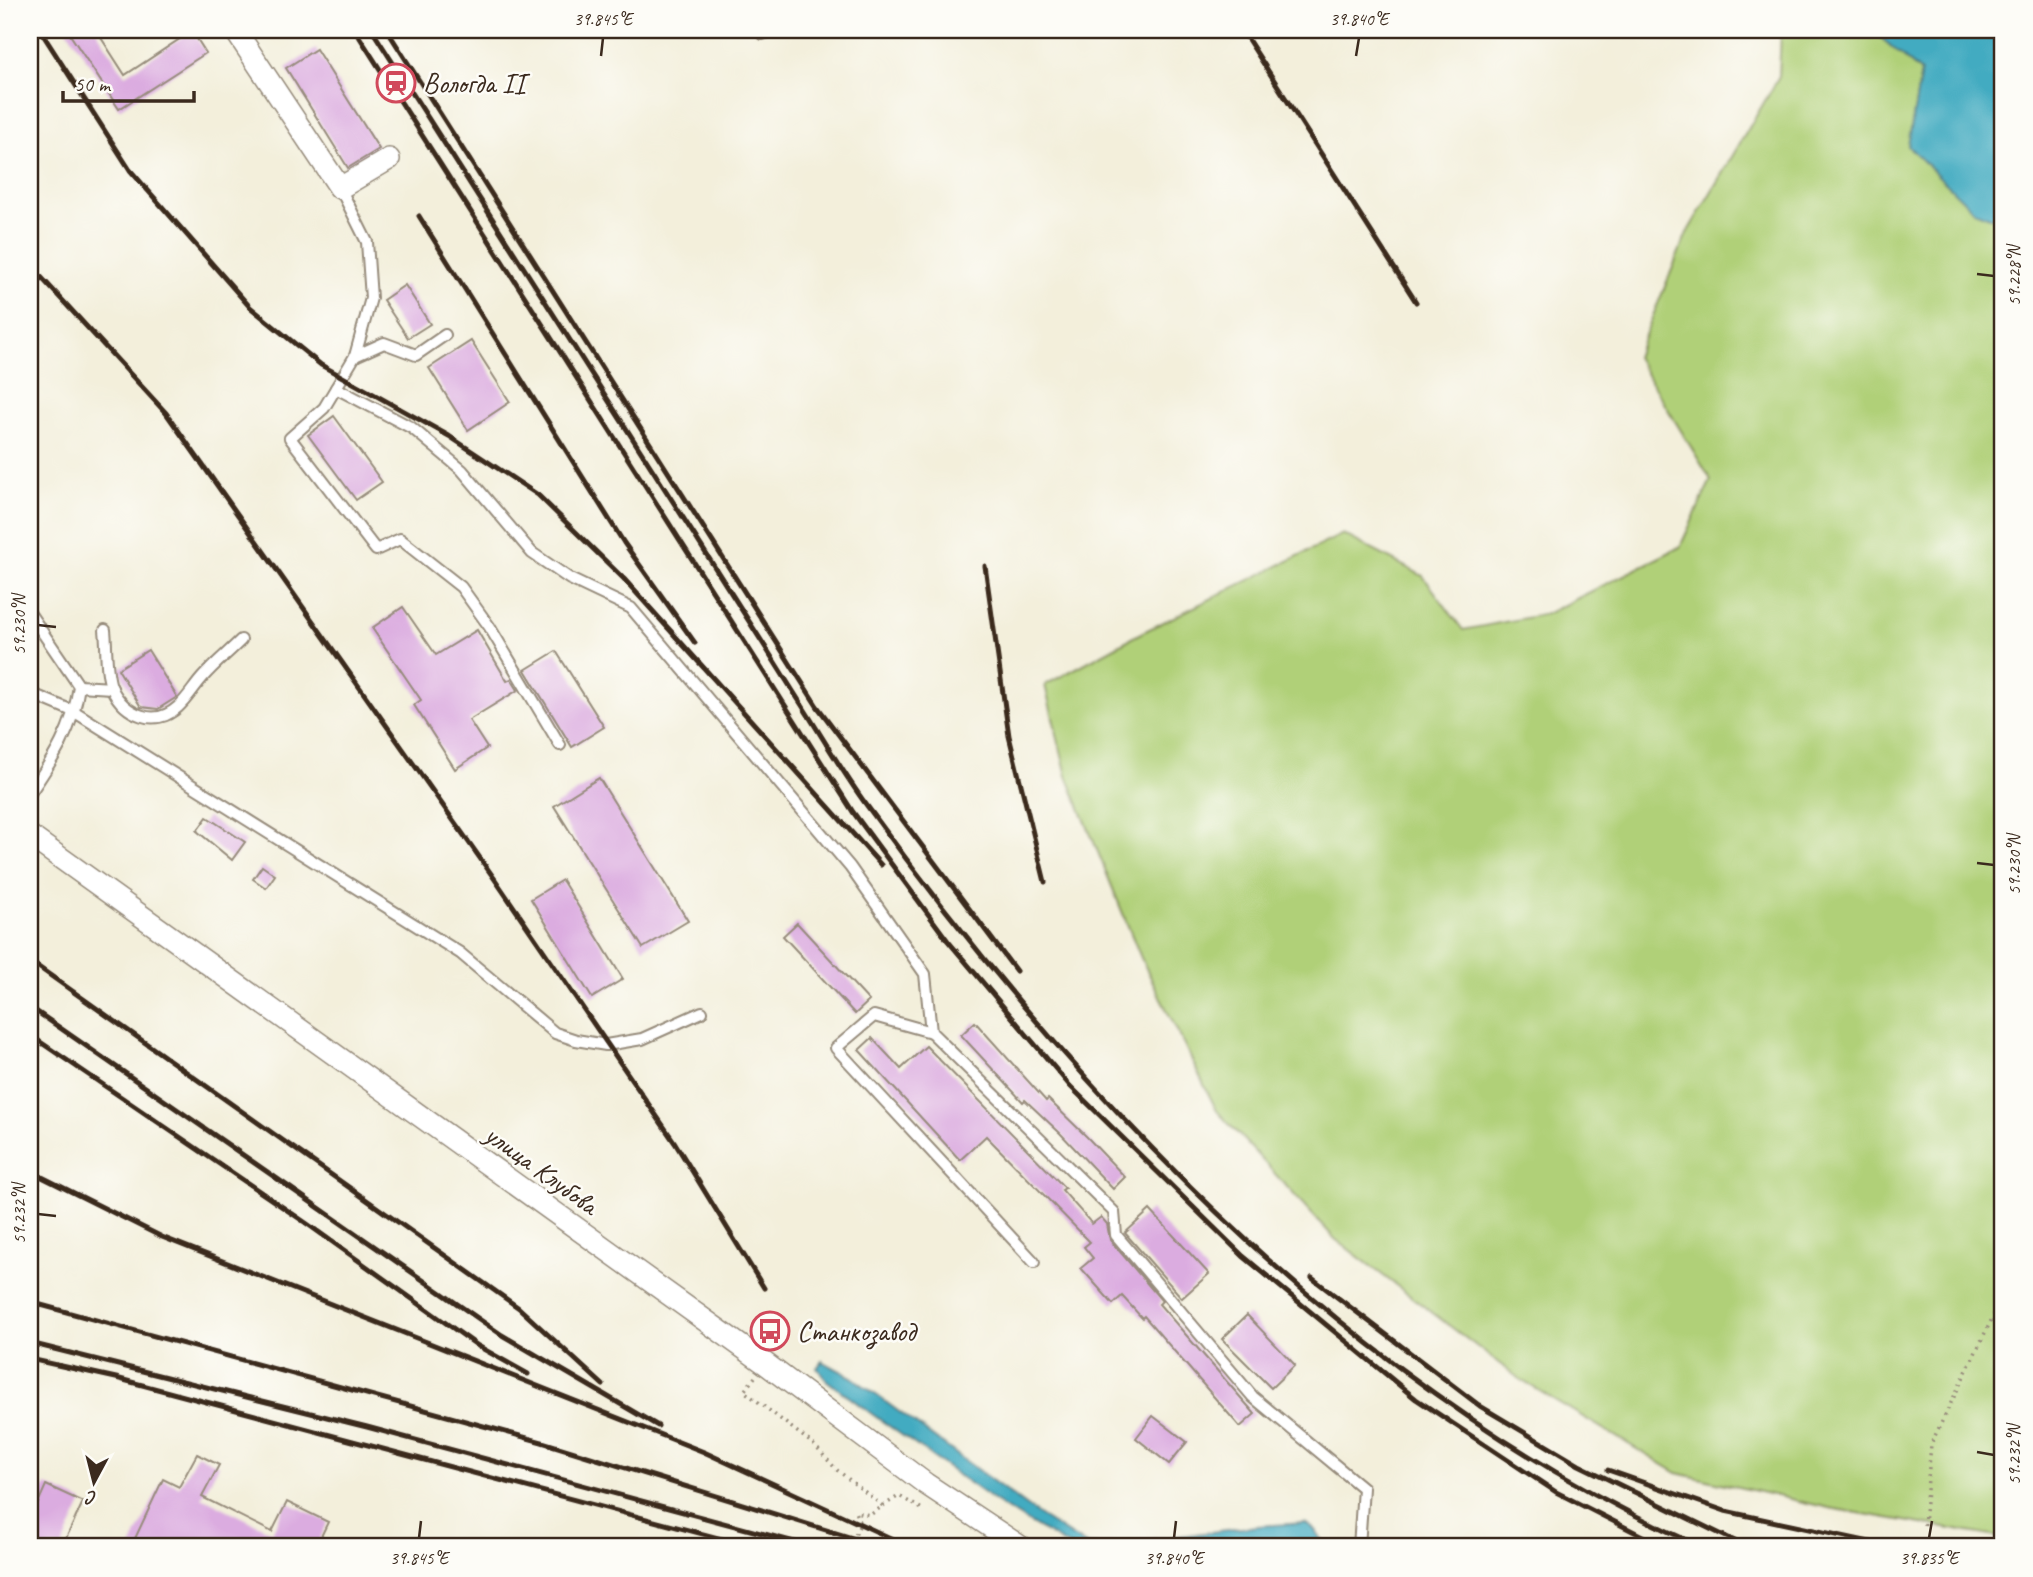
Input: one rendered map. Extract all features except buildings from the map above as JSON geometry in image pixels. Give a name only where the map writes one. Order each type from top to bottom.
[{"type":"street","points":[[235,30],[340,188],[389,159]]},
{"type":"street","name":"улица Клубова","points":[[30,836],[759,1359],[926,1484],[1021,1547]]},
{"type":"lane","points":[[759,30],[761,34],[775,30]]},
{"type":"lane","points":[[340,188],[367,242],[371,298],[355,356],[324,408],[290,438],[376,550],[400,539],[461,587],[489,626],[561,745]]},
{"type":"lane","points":[[355,356],[384,343],[416,355],[445,335]]},
{"type":"lane","points":[[335,388],[412,428],[462,470],[532,553],[570,579],[631,608],[850,867],[925,974],[931,1032]]},
{"type":"lane","points":[[30,614],[79,686],[75,712],[58,752],[30,793]]},
{"type":"lane","points":[[104,630],[112,688],[131,711],[142,718],[168,715],[241,640]]},
{"type":"lane","points":[[79,686],[112,688]]},
{"type":"lane","points":[[30,693],[75,712],[460,953],[555,1033],[606,1045],[642,1038],[702,1012]]},
{"type":"lane","points":[[1034,1262],[836,1048],[874,1016],[931,1032],[1114,1212],[1116,1235],[1253,1397],[1363,1488],[1359,1547]]},
{"type":"path","points":[[1924,1525],[1931,1444],[2003,1296]]},
{"type":"path","points":[[757,1375],[744,1391],[813,1444],[837,1470],[883,1506]]},
{"type":"path","points":[[849,1547],[860,1524],[855,1512],[870,1515],[900,1496],[922,1509]]},
{"type":"green space","points":[[1781,30],[1872,30],[1921,72],[1908,146],[1974,211],[2003,222],[2003,1538],[1829,1508],[1677,1473],[1521,1380],[1335,1239],[1217,1111],[1141,958],[1067,776],[1045,685],[1137,635],[1343,534],[1423,576],[1463,630],[1546,614],[1680,547],[1711,480],[1636,357],[1687,233],[1779,77]]},
{"type":"water","points":[[1872,30],[2003,30],[2003,222],[1974,211],[1908,146],[1921,72]]},
{"type":"water","points":[[822,1361],[852,1377],[1040,1516],[1086,1545],[1102,1546],[1257,1526],[1305,1523],[1315,1530],[1326,1547],[1070,1547],[1003,1507],[829,1382],[817,1368]]},
{"type":"railway","points":[[40,30],[130,170],[250,307],[321,365],[449,436],[538,495],[624,579],[881,865]]},
{"type":"railway","points":[[355,30],[853,812],[948,941],[1070,1086],[1243,1256],[1416,1399],[1556,1492],[1664,1547]]},
{"type":"railway","points":[[372,30],[848,778],[949,915],[1039,1025],[1135,1130],[1236,1231],[1344,1324],[1457,1409],[1576,1484],[1702,1547]]},
{"type":"railway","points":[[387,30],[817,706],[1016,971]]},
{"type":"railway","points":[[1242,30],[1416,302]]},
{"type":"railway","points":[[419,216],[624,543],[695,643]]},
{"type":"railway","points":[[30,265],[166,413],[494,878],[675,1143],[764,1288]]},
{"type":"railway","points":[[985,566],[1009,736],[1045,882]]},
{"type":"railway","points":[[30,961],[519,1308],[603,1385]]},
{"type":"railway","points":[[30,1007],[502,1335],[658,1426]]},
{"type":"railway","points":[[30,1035],[306,1223],[478,1346],[528,1374]]},
{"type":"railway","points":[[30,1171],[162,1237],[704,1452],[910,1547]]},
{"type":"railway","points":[[1312,1278],[1480,1406],[1579,1465],[1747,1547]]},
{"type":"railway","points":[[30,1302],[542,1442],[881,1547]]},
{"type":"railway","points":[[30,1343],[367,1427],[813,1547]]},
{"type":"railway","points":[[30,1359],[116,1378],[752,1547]]},
{"type":"railway","points":[[1608,1470],[1725,1511],[1893,1547]]},
{"type":"place","name":"Вологда II","points":[[396,83]]},
{"type":"place","name":"Станкозавод","points":[[770,1331]]}]
